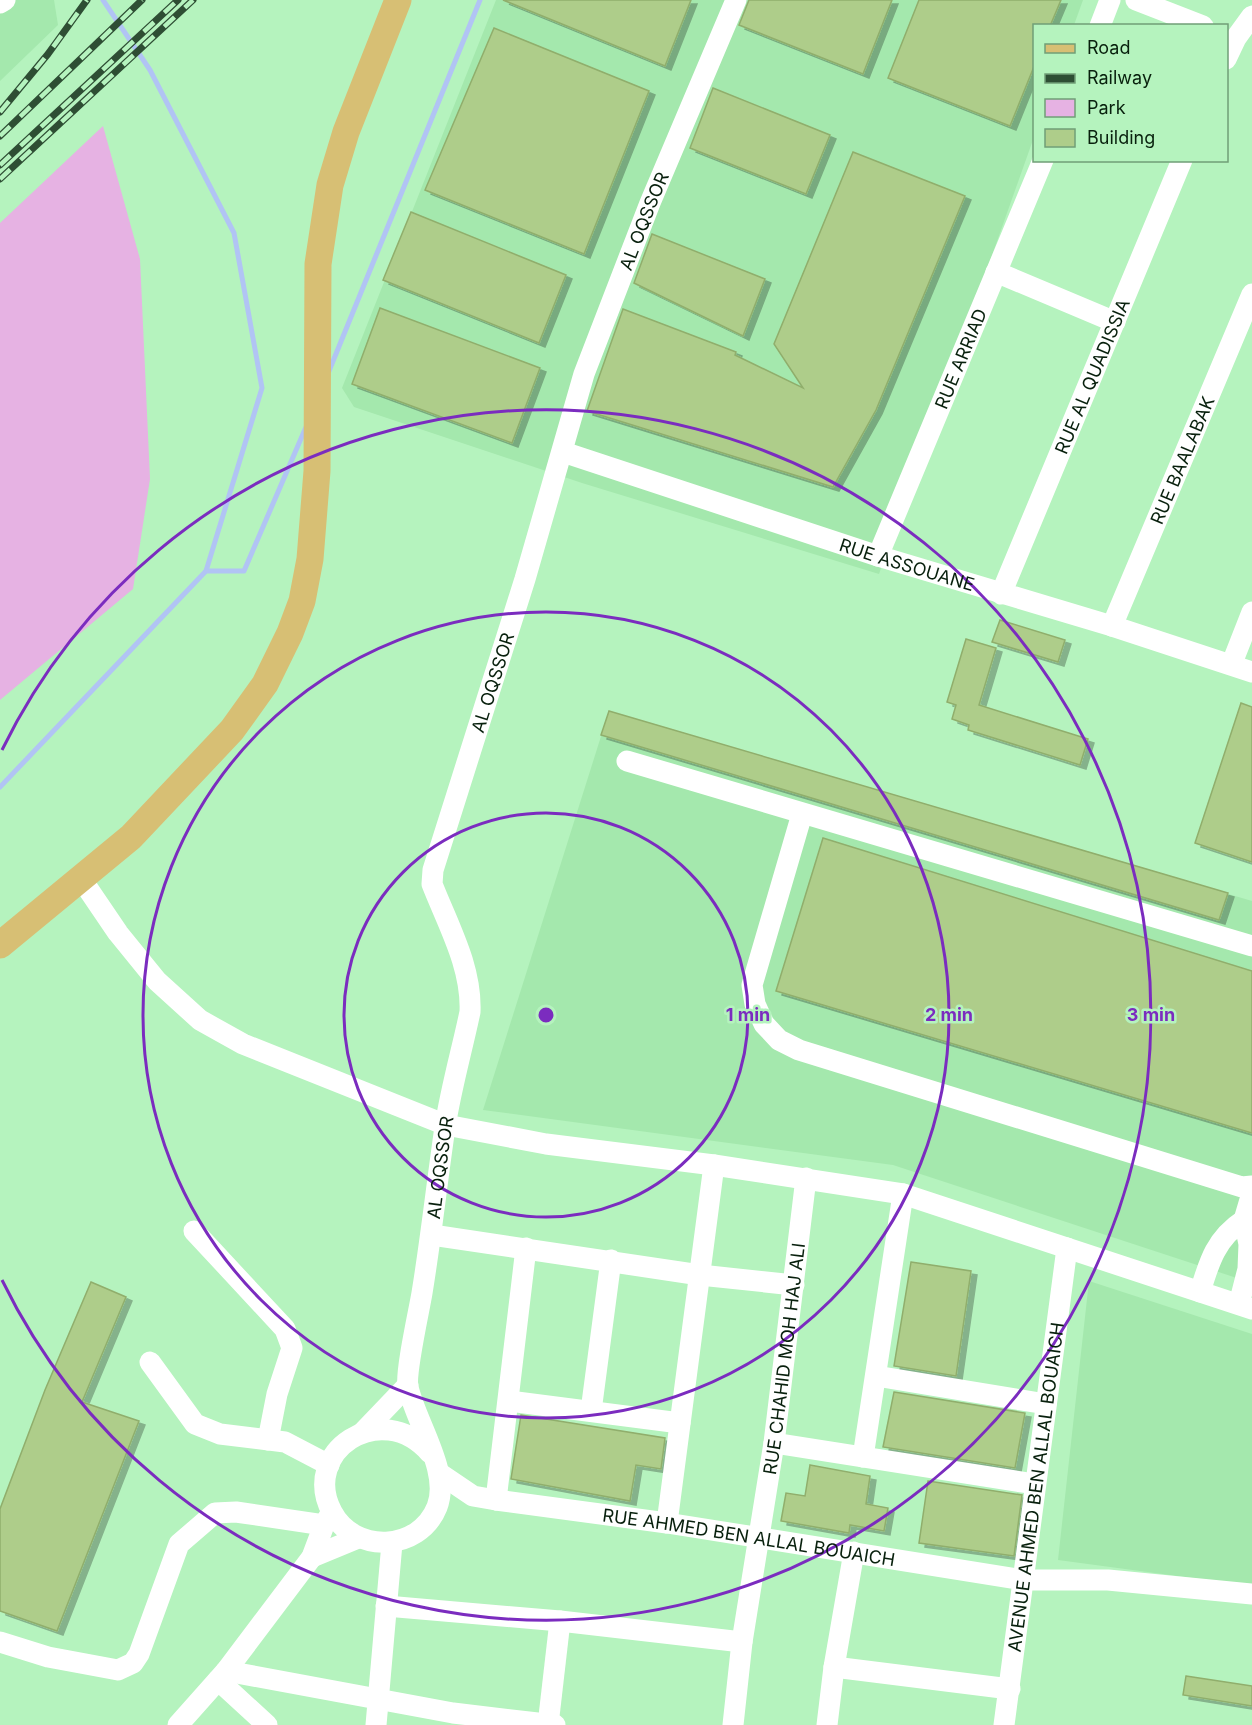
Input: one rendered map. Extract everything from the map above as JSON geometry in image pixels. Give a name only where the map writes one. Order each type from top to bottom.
[{"type":"main road","points":[[0,945],[82,880],[131,837],[224,738],[265,684],[302,601],[308,575],[317,471],[318,264],[330,185],[346,132],[398,0]]},
{"type":"street","points":[[0,3],[5,0]]},
{"type":"street","name":"AL OQSSOR","points":[[430,1453],[408,1385],[432,1235],[446,1125],[470,1012],[466,972],[432,884],[432,877],[563,452],[572,409],[584,374],[650,203],[736,0]]},
{"type":"street","points":[[1101,24],[1110,0]]},
{"type":"street","points":[[1136,0],[1198,24]]},
{"type":"street","points":[[1228,56],[1252,16]]},
{"type":"street","name":"RUE ARRIAD","points":[[878,555],[1042,162]]},
{"type":"street","name":"RUE AL QUADISSIA","points":[[1001,594],[1181,162]]},
{"type":"street","points":[[996,272],[1115,322]]},
{"type":"street","name":"RUE BAALABAK","points":[[1112,626],[1252,294]]},
{"type":"street","name":"RUE ASSOUANE","points":[[563,452],[1001,594],[1232,663],[1252,672]]},
{"type":"street","points":[[1232,663],[1252,612]]},
{"type":"street","points":[[627,761],[1252,946]]},
{"type":"street","points":[[802,814],[752,985],[759,1015],[779,1040],[799,1050],[1242,1187],[1252,1186]]},
{"type":"street","points":[[82,880],[118,933],[157,981],[178,1004],[200,1020],[254,1048],[446,1125],[546,1144],[714,1165],[903,1194],[1245,1307],[1249,1256],[1244,1220],[1252,1193]]},
{"type":"street","points":[[667,1523],[714,1165]]},
{"type":"street","name":"RUE CHAHID MOH HAJ ALI","points":[[733,1725],[742,1642],[774,1443],[806,1178]]},
{"type":"street","points":[[863,1457],[903,1194]]},
{"type":"street","points":[[1200,1292],[1215,1249],[1227,1233],[1244,1220]]},
{"type":"street","points":[[194,1231],[285,1329],[292,1348],[277,1394],[268,1440]]},
{"type":"street","points":[[432,1235],[700,1275],[794,1285]]},
{"type":"street","points":[[496,1500],[526,1248]]},
{"type":"street","name":"AVENUE AHMED BEN ALLAL BOUAICH","points":[[1004,1725],[1067,1248]]},
{"type":"street","points":[[591,1412],[611,1260]]},
{"type":"street","points":[[150,1362],[195,1424],[220,1434],[285,1442],[330,1465]]},
{"type":"street","points":[[876,1376],[1046,1404]]},
{"type":"street","points":[[178,1725],[222,1676],[312,1557],[328,1518],[326,1480],[337,1451],[363,1432],[408,1385]]},
{"type":"street","points":[[509,1401],[680,1423]]},
{"type":"street","points":[[363,1432],[388,1429],[400,1431],[412,1436],[430,1453],[439,1473],[440,1497],[430,1519]]},
{"type":"street","points":[[774,1443],[1035,1484]]},
{"type":"street","name":"RUE AHMED BEN ALLAL BOUAICH","points":[[439,1473],[473,1496],[667,1523],[1024,1580],[1108,1580],[1252,1594]]},
{"type":"street","points":[[0,1642],[48,1657],[118,1670],[133,1663],[139,1654],[179,1544],[215,1513],[236,1512],[328,1518],[358,1538],[375,1543],[392,1543],[407,1539],[430,1519],[473,1496]]},
{"type":"street","points":[[312,1557],[358,1538]]},
{"type":"street","points":[[376,1725],[392,1543]]},
{"type":"street","points":[[827,1725],[834,1668],[854,1552]]},
{"type":"street","points":[[386,1606],[560,1621],[742,1642]]},
{"type":"street","points":[[222,1676],[379,1701],[452,1719],[550,1725],[560,1621]]},
{"type":"street","points":[[834,1668],[1010,1689]]},
{"type":"street","points":[[222,1676],[267,1725]]},
{"type":"shaded area","points":[[0,0],[54,0],[58,25],[0,81]]},
{"type":"shaded area","points":[[496,0],[1083,0],[1074,24],[1033,24],[1033,140],[879,574],[582,483],[354,407],[342,388]]},
{"type":"shaded area","points":[[609,711],[1252,901],[1252,1283],[893,1165],[483,1110]]},
{"type":"shaded area","points":[[1089,1281],[1252,1334],[1252,1586],[1058,1560]]},
{"type":"green space","points":[[103,126],[140,259],[150,479],[133,589],[0,700],[0,223]]},
{"type":"building","points":[[503,0],[691,0],[665,66]]},
{"type":"building","points":[[749,0],[892,0],[863,74],[739,25]]},
{"type":"building","points":[[919,0],[1061,0],[1051,24],[1033,24],[1033,69],[1010,126],[888,78]]},
{"type":"building","points":[[494,28],[649,91],[584,254],[425,190]]},
{"type":"building","points":[[713,88],[830,135],[806,194],[690,148]]},
{"type":"building","points":[[853,152],[965,196],[876,410],[833,487],[587,411],[623,309],[736,352],[735,355],[803,388],[774,344]]},
{"type":"building","points":[[411,212],[566,275],[539,343],[383,280]]},
{"type":"building","points":[[652,234],[765,279],[743,336],[634,283]]},
{"type":"building","points":[[380,308],[540,368],[512,443],[352,384]]},
{"type":"building","points":[[1000,620],[1065,640],[1058,662],[992,642]]},
{"type":"building","points":[[966,639],[996,648],[979,705],[1088,739],[1080,765],[968,730],[969,725],[952,719],[956,705],[947,702]]},
{"type":"building","points":[[1241,703],[1252,707],[1252,862],[1195,843]]},
{"type":"building","points":[[609,711],[1228,893],[1219,920],[601,735]]},
{"type":"building","points":[[823,838],[1252,971],[1252,1133],[776,991]]},
{"type":"building","points":[[911,1262],[971,1271],[956,1376],[894,1366]]},
{"type":"building","points":[[91,1282],[126,1297],[82,1402],[139,1421],[57,1631],[0,1611],[0,1509],[45,1390]]},
{"type":"building","points":[[894,1392],[1025,1413],[1015,1468],[883,1447]]},
{"type":"building","points":[[521,1415],[665,1438],[661,1469],[636,1465],[630,1501],[511,1479]]},
{"type":"building","points":[[810,1465],[870,1476],[866,1504],[888,1508],[884,1531],[850,1525],[849,1533],[781,1521],[786,1493],[805,1496]]},
{"type":"building","points":[[928,1481],[1022,1495],[1014,1556],[919,1543]]},
{"type":"building","points":[[1186,1676],[1252,1686],[1252,1706],[1183,1695]]},
{"type":"waterway","points":[[103,0],[150,70],[234,233],[262,388],[206,571]]},
{"type":"waterway","points":[[329,371],[480,0]]},
{"type":"waterway","points":[[0,787],[206,571],[244,571],[306,427]]},
{"type":"railway","points":[[0,112],[48,54],[87,0]]},
{"type":"railway","points":[[0,136],[142,0]]},
{"type":"railway","points":[[0,165],[178,0]]},
{"type":"railway","points":[[0,179],[193,0]]}]
